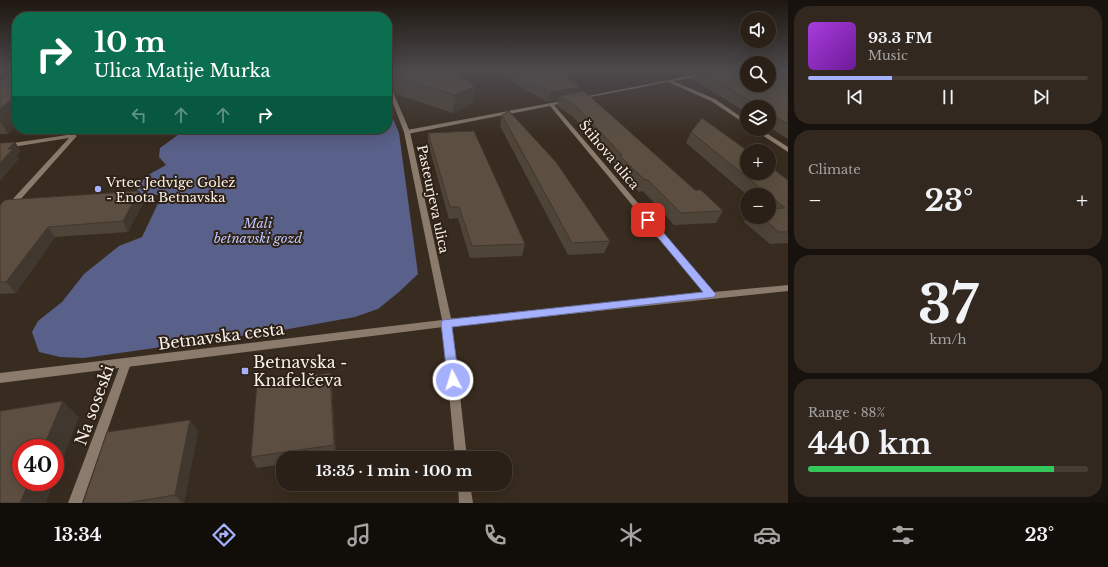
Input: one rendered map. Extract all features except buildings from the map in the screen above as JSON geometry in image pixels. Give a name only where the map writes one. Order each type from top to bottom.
[{"type":"street","points":[[407,132],[605,93]]},
{"type":"street","points":[[697,93],[712,100],[740,118]]},
{"type":"street","name":"Pasteurjeva ulica","points":[[392,94],[407,132],[447,323],[460,451]]},
{"type":"street","name":"Štihova ulica","points":[[551,104],[711,294]]},
{"type":"street","points":[[0,147],[74,136],[0,217]]},
{"type":"street","points":[[767,136],[788,150]]},
{"type":"street","name":"Betnavska cesta","points":[[0,378],[447,323],[711,294],[788,288]]},
{"type":"street","name":"Na soseski","points":[[75,503],[126,363]]},
{"type":"street","points":[[465,491],[466,503]]},
{"type":"green space","name":"Mali betnavski gozd","points":[[392,116],[399,133],[418,274],[378,309],[355,317],[283,330],[84,358],[60,357],[39,352],[32,332],[38,321],[62,302],[84,274],[119,246],[142,237],[162,195],[142,194],[137,190],[145,178],[166,165],[159,157],[160,148],[179,134],[392,134]]},
{"type":"place","name":"Vrtec Jedvige Golež - Enota Betnavska","points":[[98,189]]},
{"type":"place","name":"Betnavska - Knafelčeva","points":[[245,371]]},
{"type":"route","points":[[453,380],[447,323],[711,294],[648,220]]}]
